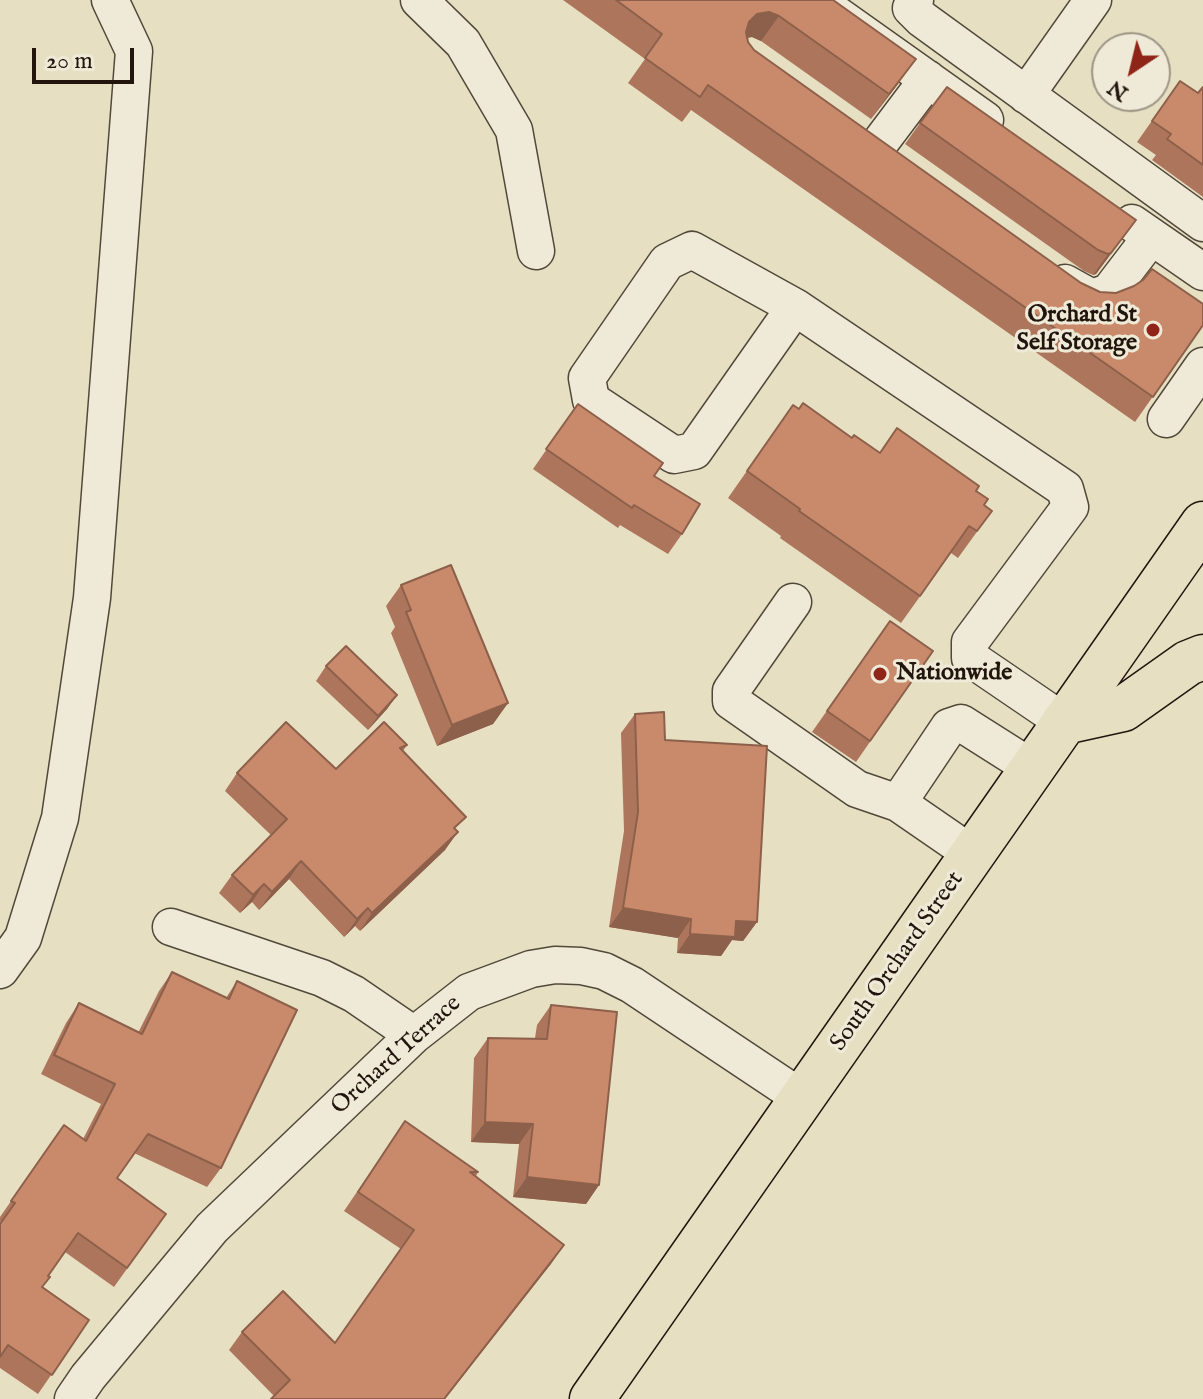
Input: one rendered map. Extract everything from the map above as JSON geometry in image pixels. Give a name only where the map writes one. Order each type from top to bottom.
[{"type":"main road","name":"South Orchard Street","points":[[592,1399],[1064,722],[1195,550]]},
{"type":"main road","points":[[1064,722],[1123,709],[1188,663],[1203,657]]},
{"type":"street","points":[[0,970],[23,938],[60,818],[92,598],[134,51],[110,0]]},
{"type":"street","points":[[419,0],[463,43],[514,130],[536,251]]},
{"type":"street","points":[[915,0],[911,8],[922,19],[1203,223]]},
{"type":"street","points":[[1026,95],[1093,0]]},
{"type":"street","points":[[829,4],[1015,140]]},
{"type":"street","points":[[876,148],[928,79]]},
{"type":"street","points":[[1102,202],[1203,272]]},
{"type":"street","points":[[1036,263],[1073,289],[1092,298],[1109,292],[1151,237]]},
{"type":"street","points":[[795,307],[694,451],[674,455],[591,400],[587,378],[667,262],[692,250],[795,307],[1065,489],[1070,507],[970,642],[970,658],[1064,722]]},
{"type":"street","points":[[1166,419],[1203,366]]},
{"type":"street","points":[[793,602],[731,691],[731,701],[857,789],[898,803],[972,854]]},
{"type":"street","points":[[898,803],[949,727],[961,723],[1032,768]]},
{"type":"street","points":[[171,927],[322,978],[354,994],[414,1035]]},
{"type":"street","name":"Orchard Terrace","points":[[73,1399],[212,1228],[414,1035],[469,992],[531,969],[555,965],[604,971],[632,985],[803,1099]]},
{"type":"building","points":[[616,0],[833,0],[916,59],[889,94],[769,12],[757,14],[749,22],[746,32],[748,42],[754,50],[1081,283],[1100,292],[1116,293],[1143,280],[1152,269],[1203,304],[1203,325],[1153,397],[708,85],[700,97],[645,58],[662,34]]},
{"type":"building","points":[[1180,81],[1198,93],[1203,87],[1203,165],[1167,139],[1171,134],[1152,121],[1158,112],[1171,112],[1171,94]]},
{"type":"building","points":[[947,87],[1136,220],[1111,253],[1098,250],[920,123]]},
{"type":"building","points":[[803,403],[852,438],[854,435],[880,453],[897,428],[979,486],[976,491],[988,499],[984,505],[992,511],[977,531],[969,526],[920,596],[747,471],[793,405],[799,409]]},
{"type":"building","points":[[578,404],[663,463],[654,476],[700,504],[682,534],[634,505],[632,508],[546,449]]},
{"type":"building","points":[[451,565],[508,703],[452,725],[406,612],[411,610],[401,585]]},
{"type":"building","points":[[890,621],[933,651],[870,741],[827,711]]},
{"type":"building","points":[[346,646],[397,695],[378,716],[326,666]]},
{"type":"building","points":[[664,712],[665,740],[767,746],[757,922],[736,921],[735,937],[690,934],[691,919],[623,908],[638,812],[635,714]]},
{"type":"building","points":[[286,722],[336,769],[384,722],[407,745],[400,748],[466,817],[454,828],[458,832],[372,913],[368,908],[357,919],[301,861],[272,892],[264,884],[253,895],[232,875],[287,819],[237,773]]},
{"type":"building","points":[[172,972],[229,999],[237,981],[297,1010],[221,1168],[148,1134],[117,1178],[166,1214],[127,1268],[78,1233],[48,1276],[42,1287],[89,1320],[52,1375],[8,1345],[0,1357],[0,1224],[15,1203],[11,1201],[64,1125],[86,1141],[115,1084],[54,1055],[79,1003],[142,1034]]},
{"type":"building","points":[[551,1005],[617,1012],[599,1185],[527,1177],[533,1124],[485,1122],[488,1038],[547,1039]]},
{"type":"building","points":[[405,1121],[478,1172],[470,1172],[564,1245],[444,1399],[271,1399],[290,1380],[242,1332],[283,1291],[335,1343],[414,1230],[358,1192]]},
{"type":"place","name":"Orchard St Self Storage","points":[[1153,330]]},
{"type":"place","name":"Nationwide","points":[[880,674]]}]
